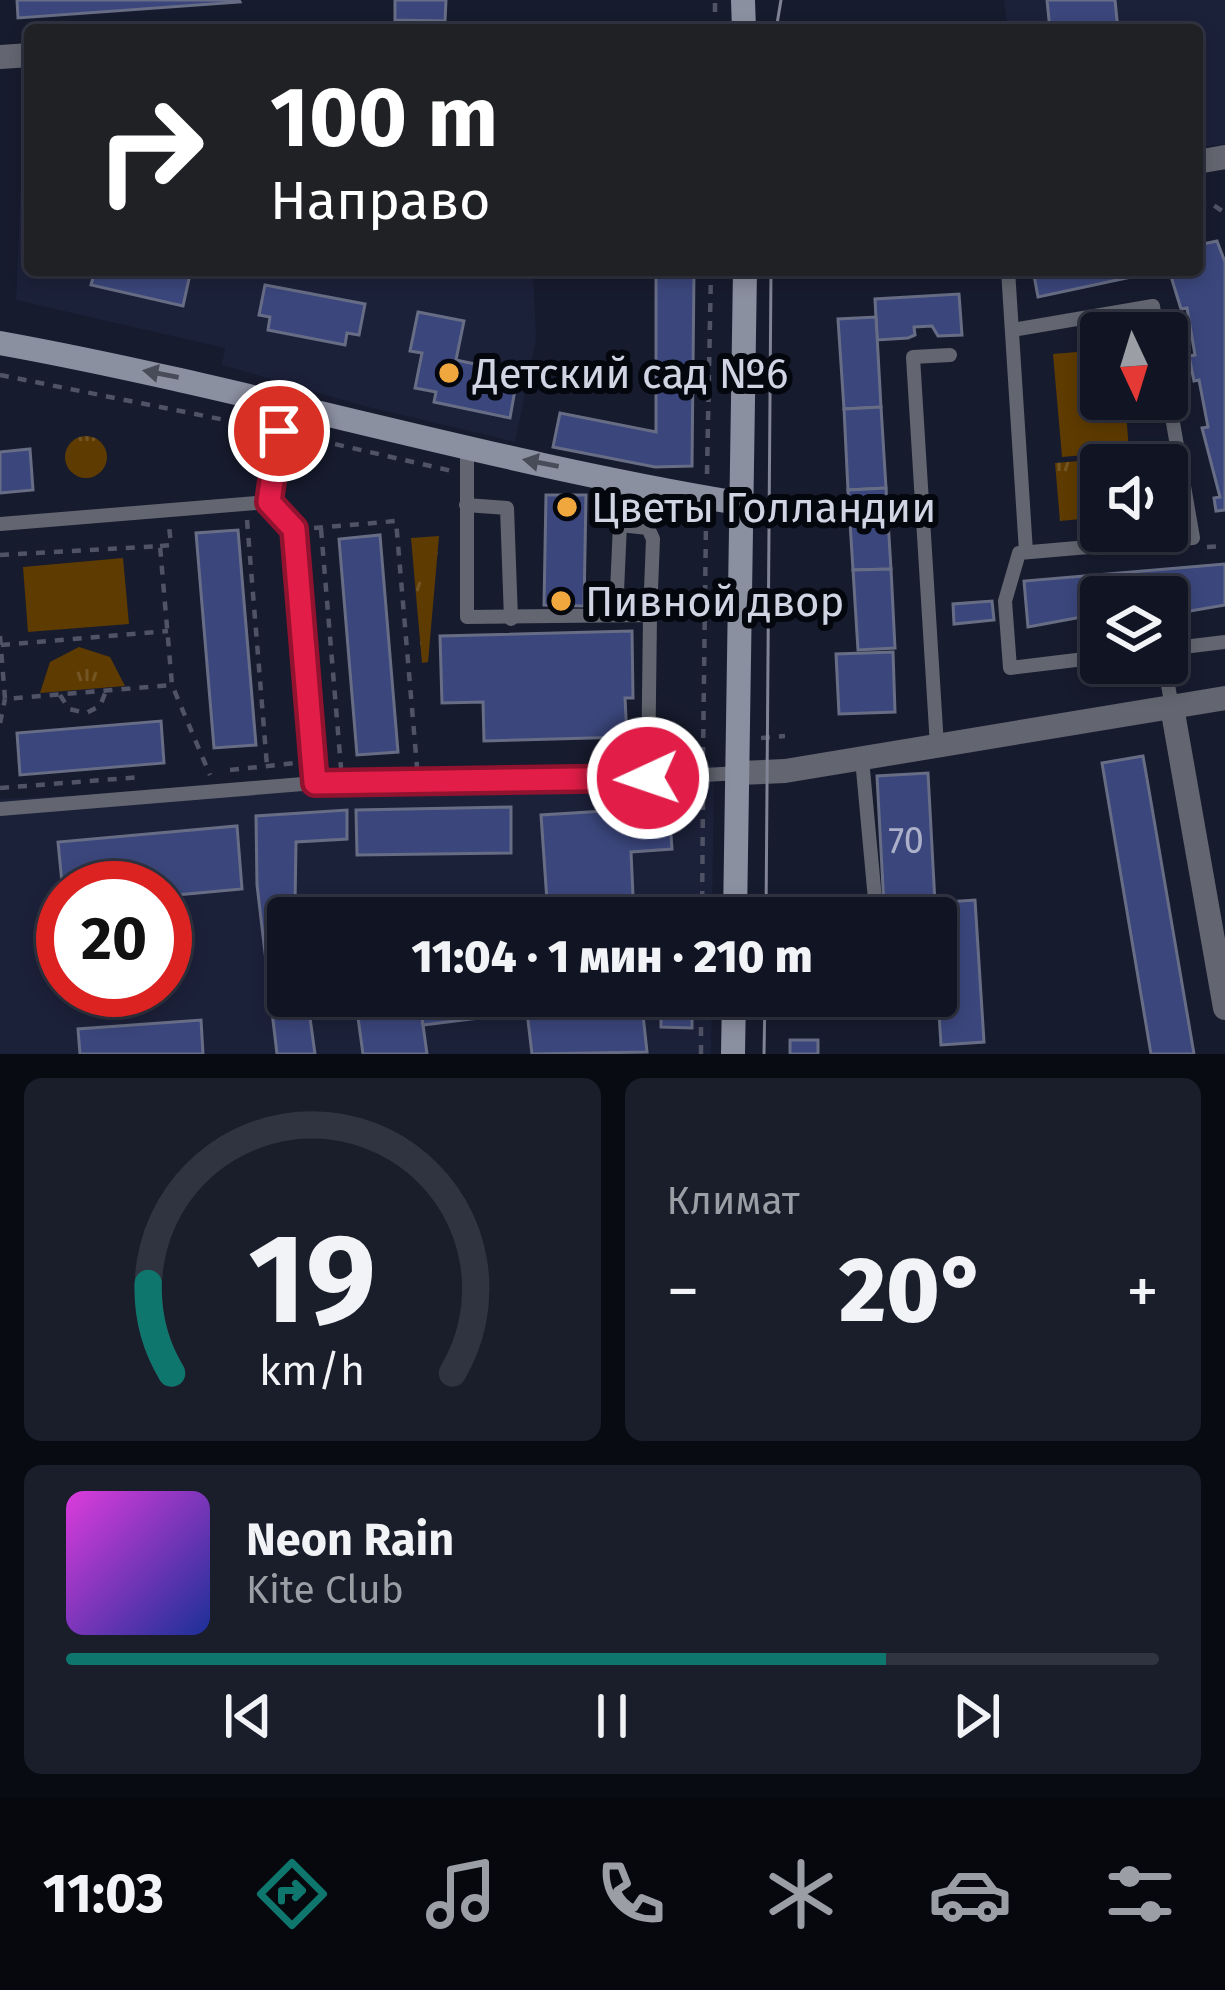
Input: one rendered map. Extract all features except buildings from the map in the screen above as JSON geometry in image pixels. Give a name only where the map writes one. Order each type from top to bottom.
[{"type":"main road","points":[[736,897],[745,276]]},
{"type":"main road","points":[[0,343],[285,401],[467,448],[738,503]]},
{"type":"main road","points":[[733,1054],[734,1017]]},
{"type":"street","points":[[739,773],[862,759],[1225,698]]},
{"type":"street","points":[[1172,707],[1225,1008]]},
{"type":"lane","points":[[1008,276],[1026,552]]},
{"type":"lane","points":[[1119,312],[1153,306],[1154,312]]},
{"type":"lane","points":[[1012,331],[1080,319]]},
{"type":"lane","points":[[937,746],[913,357],[950,355]]},
{"type":"lane","points":[[269,502],[285,401]]},
{"type":"lane","points":[[1080,660],[1010,668],[1004,601],[1019,553],[1193,538],[1173,420]]},
{"type":"lane","points":[[467,448],[467,617],[650,615]]},
{"type":"lane","points":[[616,614],[622,479]]},
{"type":"lane","points":[[0,524],[269,502]]},
{"type":"lane","points":[[269,502],[294,529],[315,783]]},
{"type":"lane","points":[[466,505],[507,508],[511,620]]},
{"type":"lane","points":[[620,525],[648,528],[652,539],[648,778]]},
{"type":"lane","points":[[1188,646],[1225,642]]},
{"type":"lane","points":[[1168,684],[1172,707]]},
{"type":"lane","points":[[862,759],[875,897]]},
{"type":"lane","points":[[0,809],[315,783],[418,785],[739,773]]},
{"type":"path","points":[[702,897],[711,276]]},
{"type":"path","points":[[0,375],[279,431],[467,475]]},
{"type":"path","points":[[245,504],[267,766]]},
{"type":"path","points":[[294,529],[396,520],[418,785]]},
{"type":"path","points":[[0,555],[171,545],[169,525]]},
{"type":"path","points":[[321,527],[341,768]]},
{"type":"path","points":[[160,546],[172,685],[217,791]]},
{"type":"path","points":[[0,723],[5,699],[0,640],[168,631]]},
{"type":"path","points":[[5,699],[172,685]]},
{"type":"path","points":[[60,694],[69,709],[86,713],[100,706],[106,691]]},
{"type":"path","points":[[209,772],[314,761]]},
{"type":"path","points":[[0,788],[163,776]]},
{"type":"path","points":[[701,1017],[701,1054]]},
{"type":"shaded area","points":[[1004,0],[1225,0],[1225,144],[1203,147],[1203,24],[1007,24]]},
{"type":"shaded area","points":[[24,107],[24,276],[533,276],[536,339],[515,442],[222,365],[225,348],[16,300]]},
{"type":"shaded area","points":[[714,765],[712,897],[267,897],[267,1017],[712,1017],[711,1054],[0,1054],[0,799]]},
{"type":"green space","points":[[1080,352],[1080,420],[1127,420],[1128,444],[1080,444],[1080,455],[1062,457],[1053,354]]},
{"type":"green space","points":[[86,436],[101,442],[107,457],[101,472],[86,478],[71,472],[65,457],[71,442]]},
{"type":"green space","points":[[1080,461],[1080,519],[1060,521],[1055,463]]},
{"type":"green space","points":[[439,536],[428,662],[422,663],[411,538]]},
{"type":"green space","points":[[123,558],[129,624],[28,632],[23,567]]},
{"type":"green space","points":[[79,647],[110,657],[125,686],[40,693],[50,662]]},
{"type":"tram line","points":[[777,24],[781,0]]},
{"type":"tram line","points":[[766,897],[771,276]]},
{"type":"tram line","points":[[764,1054],[765,1017]]},
{"type":"place","name":"Детский сад №6","points":[[449,373]]},
{"type":"place","name":"Цветы Голландии","points":[[567,507]]},
{"type":"place","name":"Пивной двор","points":[[561,601]]},
{"type":"route","points":[[279,431],[269,502],[294,529],[315,783],[568,783],[648,778]]}]
